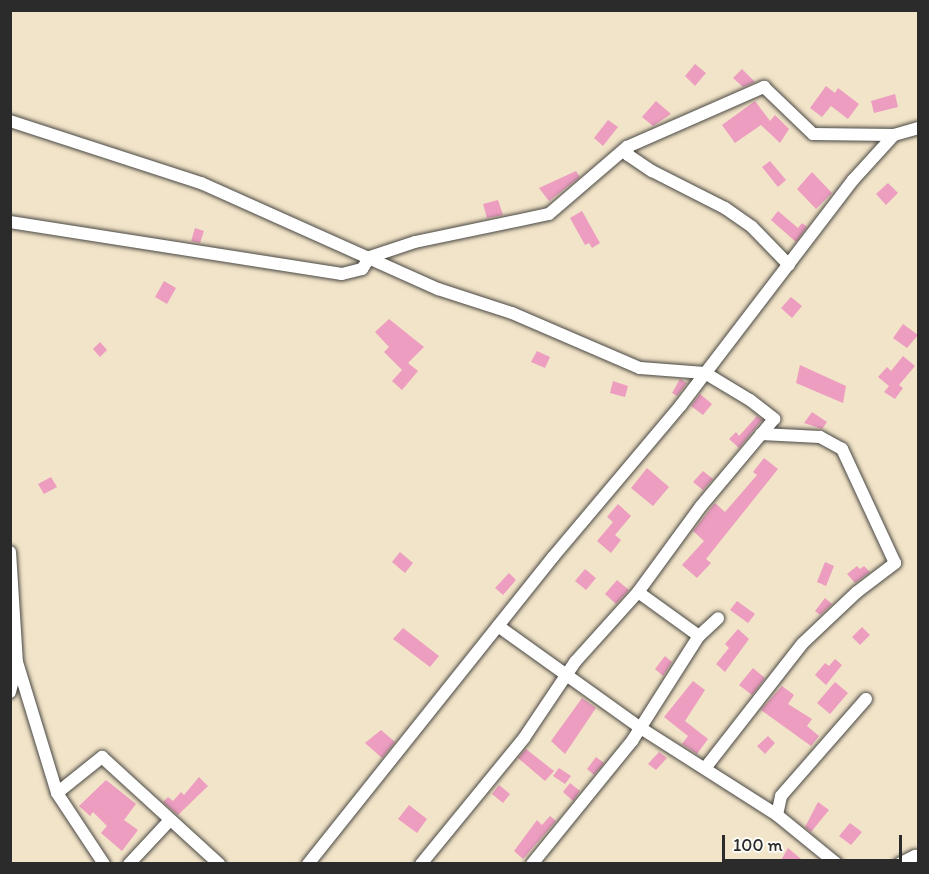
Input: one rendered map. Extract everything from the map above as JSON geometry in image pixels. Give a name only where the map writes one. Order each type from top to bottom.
[{"type":"street","points":[[10,222],[342,274],[362,269],[370,257],[414,242],[549,214],[627,147],[764,87],[813,134],[894,135],[918,128]]},
{"type":"street","points":[[10,121],[201,183],[438,289],[512,314],[640,368],[705,373],[774,419],[701,506],[638,592],[575,662],[568,678],[524,738],[421,864]]},
{"type":"street","points":[[310,863],[498,626],[705,373],[852,180],[894,135]]},
{"type":"street","points":[[627,147],[628,154],[652,171],[725,208],[752,227],[789,265]]},
{"type":"street","points":[[706,768],[803,644],[857,591],[895,563],[842,449],[820,437],[761,434]]},
{"type":"street","points":[[10,552],[17,662],[57,793],[104,864]]},
{"type":"street","points":[[638,592],[699,636]]},
{"type":"street","points":[[532,864],[639,727],[699,636],[718,618]]},
{"type":"street","points":[[498,626],[639,727],[777,815],[837,864]]},
{"type":"street","points":[[10,692],[17,662]]},
{"type":"street","points":[[777,815],[781,796],[866,699]]},
{"type":"street","points":[[57,793],[102,757],[219,864]]},
{"type":"street","points":[[129,864],[170,820]]},
{"type":"street","points":[[899,864],[915,857]]},
{"type":"building","points":[[695,64],[706,73],[695,86],[685,76]]},
{"type":"building","points":[[742,69],[755,82],[743,87],[733,78]]},
{"type":"building","points":[[826,86],[835,93],[838,88],[859,104],[848,119],[831,106],[822,117],[810,108]]},
{"type":"building","points":[[895,94],[898,107],[874,113],[871,101]]},
{"type":"building","points":[[656,101],[671,114],[653,126],[642,117]]},
{"type":"building","points":[[755,101],[770,121],[775,115],[789,129],[780,143],[761,125],[735,143],[722,125]]},
{"type":"building","points":[[608,120],[618,127],[603,146],[594,138]]},
{"type":"building","points":[[770,161],[786,180],[778,187],[762,167]]},
{"type":"building","points":[[576,171],[580,177],[549,201],[539,188]]},
{"type":"building","points":[[812,172],[832,193],[816,209],[797,189]]},
{"type":"building","points":[[888,183],[898,193],[886,205],[876,194]]},
{"type":"building","points":[[498,200],[503,215],[487,218],[483,204]]},
{"type":"building","points":[[582,211],[600,243],[592,248],[589,243],[585,245],[570,218]]},
{"type":"building","points":[[778,211],[798,228],[802,223],[807,227],[796,242],[771,220]]},
{"type":"building","points":[[195,228],[204,231],[200,243],[191,241]]},
{"type":"building","points":[[164,281],[176,288],[167,304],[155,297]]},
{"type":"building","points":[[791,297],[802,306],[792,318],[781,308]]},
{"type":"building","points":[[389,319],[424,347],[408,363],[418,371],[402,390],[392,381],[402,370],[384,352],[389,347],[375,332]]},
{"type":"building","points":[[903,324],[918,335],[907,348],[893,338]]},
{"type":"building","points":[[100,342],[107,350],[100,357],[93,349]]},
{"type":"building","points":[[537,351],[550,357],[545,368],[531,362]]},
{"type":"building","points":[[903,356],[915,366],[899,385],[903,388],[895,399],[884,392],[889,386],[878,377],[887,367],[891,371]]},
{"type":"building","points":[[800,365],[846,386],[843,403],[796,383]]},
{"type":"building","points":[[680,379],[687,383],[677,396],[672,393]]},
{"type":"building","points":[[613,381],[628,386],[625,397],[610,393]]},
{"type":"building","points":[[700,394],[712,404],[703,415],[691,406]]},
{"type":"building","points":[[812,412],[827,422],[822,429],[804,423]]},
{"type":"building","points":[[757,416],[762,420],[739,448],[729,439],[736,432],[739,436]]},
{"type":"building","points":[[764,458],[778,469],[706,559],[711,563],[697,578],[682,565],[704,541],[693,531],[715,503],[725,512],[757,475],[753,472]]},
{"type":"building","points":[[647,468],[669,487],[653,506],[631,488]]},
{"type":"building","points":[[703,471],[713,479],[703,490],[693,482]]},
{"type":"building","points":[[51,477],[57,487],[44,494],[38,484]]},
{"type":"building","points":[[618,504],[631,516],[615,535],[621,540],[611,553],[597,541],[613,522],[607,517]]},
{"type":"building","points":[[400,552],[413,563],[405,573],[392,562]]},
{"type":"building","points":[[825,562],[834,566],[826,586],[817,582]]},
{"type":"building","points":[[857,566],[860,569],[864,566],[870,572],[855,583],[847,574]]},
{"type":"building","points":[[585,569],[596,578],[586,590],[575,581]]},
{"type":"building","points":[[509,573],[516,580],[503,595],[495,588]]},
{"type":"building","points":[[617,580],[629,590],[616,604],[605,594]]},
{"type":"building","points":[[825,598],[832,604],[820,615],[815,611]]},
{"type":"building","points":[[737,601],[755,614],[748,623],[730,610]]},
{"type":"building","points":[[862,627],[870,635],[860,645],[852,637]]},
{"type":"building","points":[[403,628],[439,656],[430,667],[393,639]]},
{"type":"building","points":[[738,629],[749,639],[725,672],[716,664],[729,648],[725,644]]},
{"type":"building","points":[[665,656],[672,662],[663,676],[655,669]]},
{"type":"building","points":[[835,659],[842,665],[826,685],[815,675],[825,663],[829,666]]},
{"type":"building","points":[[753,668],[765,678],[752,695],[739,685]]},
{"type":"building","points":[[693,681],[705,690],[685,721],[708,739],[697,754],[682,744],[688,736],[664,717]]},
{"type":"building","points":[[835,682],[848,693],[830,714],[817,703]]},
{"type":"building","points":[[782,686],[794,695],[788,704],[812,719],[807,726],[819,736],[811,746],[761,710]]},
{"type":"building","points":[[582,698],[596,708],[565,754],[551,741]]},
{"type":"building","points":[[381,730],[395,742],[382,758],[365,743]]},
{"type":"building","points":[[768,736],[775,743],[765,754],[757,746]]},
{"type":"building","points":[[526,749],[554,771],[545,781],[518,758]]},
{"type":"building","points":[[659,752],[667,758],[656,770],[648,764]]},
{"type":"building","points":[[596,757],[604,763],[594,775],[587,769]]},
{"type":"building","points":[[559,768],[571,776],[565,784],[553,776]]},
{"type":"building","points":[[199,777],[208,786],[178,815],[163,802],[168,797],[173,801],[181,792],[184,795]]},
{"type":"building","points":[[106,780],[136,804],[124,820],[138,830],[122,851],[101,833],[107,826],[93,812],[90,816],[79,806]]},
{"type":"building","points":[[570,783],[580,791],[573,801],[563,792]]},
{"type":"building","points":[[499,785],[510,794],[503,803],[492,794]]},
{"type":"building","points":[[818,802],[829,810],[811,832],[805,827]]},
{"type":"building","points":[[409,805],[427,819],[417,833],[398,819]]},
{"type":"building","points":[[550,816],[556,821],[523,859],[514,851],[537,820],[542,825]]},
{"type":"building","points":[[850,823],[862,832],[851,845],[839,836]]},
{"type":"building","points":[[788,848],[807,864],[779,864]]}]
